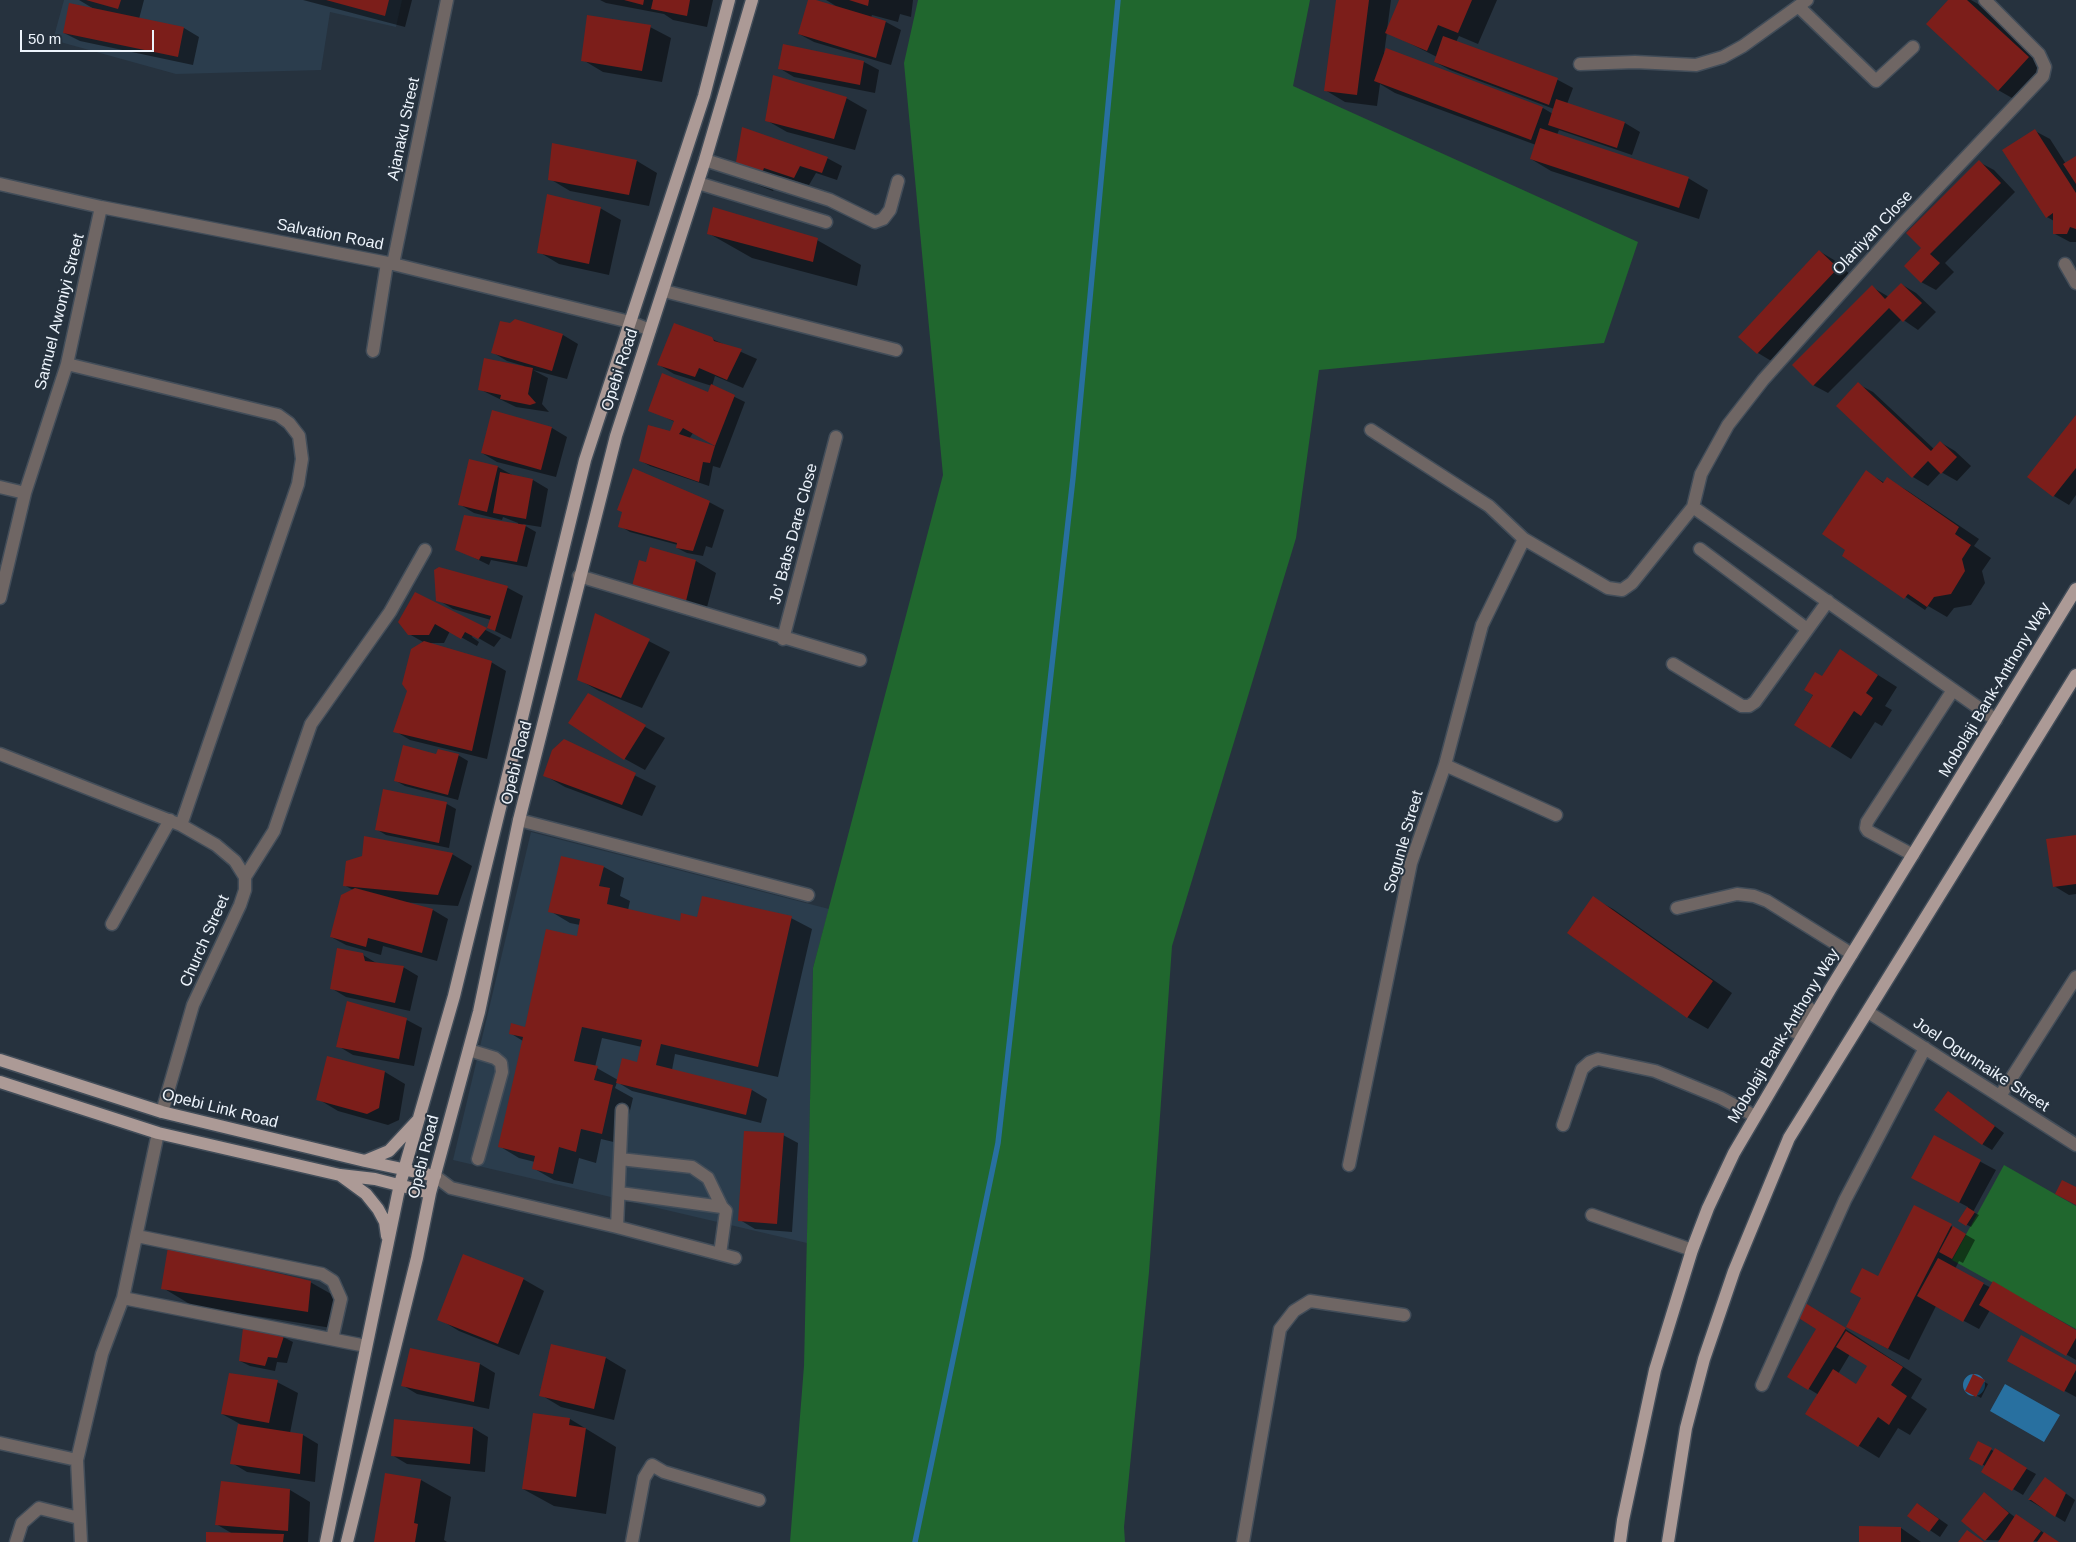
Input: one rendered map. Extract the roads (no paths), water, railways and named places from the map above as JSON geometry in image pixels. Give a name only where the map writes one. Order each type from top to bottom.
[{"type":"main road","name":"Opebi Road","points":[[326,1542],[400,1184],[422,1115],[454,996],[585,460],[704,96],[729,0]]},
{"type":"main road","name":"Opebi Road","points":[[347,1542],[417,1258],[430,1193],[479,1012],[519,820],[579,576],[616,436],[698,183],[752,0]]},
{"type":"main road","name":"Mobolaji Bank-Anthony Way","points":[[1620,1542],[1655,1370],[1692,1250],[1708,1208],[1755,1116],[2076,589]]},
{"type":"main road","points":[[1668,1542],[1686,1428],[1704,1359],[1734,1271],[1789,1138],[2076,675]]},
{"type":"main road","name":"Opebi Link Road","points":[[0,1060],[162,1112],[435,1176]]},
{"type":"main road","points":[[0,1082],[158,1133],[340,1174],[400,1184],[430,1193]]},
{"type":"main road","points":[[365,1161],[389,1151],[398,1144],[422,1115]]},
{"type":"main road","points":[[340,1174],[366,1194],[378,1209],[385,1222],[388,1242]]},
{"type":"street","name":"Ajanaku Street","points":[[372,351],[447,0]]},
{"type":"street","name":"Olaniyan Close","points":[[1693,507],[1701,474],[1728,425],[1763,380],[1893,234],[2043,76],[2045,67],[2039,54],[1985,0]]},
{"type":"street","points":[[1580,64],[1696,65],[1723,57],[1743,46],[1803,3],[1876,81],[1913,46]]},
{"type":"street","points":[[705,160],[830,200],[875,222],[883,219],[890,210],[898,181]]},
{"type":"street","points":[[698,183],[826,222]]},
{"type":"street","name":"Salvation Road","points":[[0,184],[101,207],[390,263],[630,322],[650,330]]},
{"type":"street","name":"Samuel Awoniyi Street","points":[[0,598],[25,493],[67,364],[101,207]]},
{"type":"street","points":[[2065,264],[2076,283]]},
{"type":"street","points":[[664,291],[896,350]]},
{"type":"street","points":[[67,364],[278,415],[289,423],[299,436],[302,459],[298,484],[176,822],[112,924]]},
{"type":"street","points":[[1371,430],[1489,506],[1524,539],[1608,588],[1622,590],[1632,583],[1693,507],[1996,720]]},
{"type":"street","name":"Jo' Babs Dare Close","points":[[783,639],[836,437]]},
{"type":"street","points":[[0,487],[25,493]]},
{"type":"street","name":"Sogunle Street","points":[[1349,1165],[1412,863],[1445,765],[1482,625],[1524,539]]},
{"type":"street","points":[[1700,549],[1807,629]]},
{"type":"street","points":[[0,754],[176,822],[216,845],[235,861],[245,877],[274,831],[311,724],[390,612],[425,550]]},
{"type":"street","points":[[579,576],[783,639],[860,660]]},
{"type":"street","points":[[1673,664],[1742,706],[1749,706],[1754,702],[1828,602]]},
{"type":"street","points":[[1912,856],[1868,831],[1866,828],[1867,822],[1954,690]]},
{"type":"street","points":[[1445,765],[1556,815]]},
{"type":"street","points":[[519,820],[808,895]]},
{"type":"street","name":"Church Street","points":[[162,1112],[193,1005],[240,905],[245,890],[245,877]]},
{"type":"street","points":[[1677,908],[1737,894],[1754,896],[1767,901],[1852,954]]},
{"type":"street","points":[[2000,1096],[2076,978]]},
{"type":"street","points":[[1795,1032],[1809,1008]]},
{"type":"street","name":"Joel Ogunnaike Street","points":[[1868,1012],[2076,1144]]},
{"type":"street","points":[[1762,1385],[1845,1200],[1925,1048]]},
{"type":"street","points":[[469,1050],[495,1058],[501,1063],[502,1072],[478,1159]]},
{"type":"street","points":[[1563,1125],[1582,1069],[1590,1062],[1598,1059],[1655,1071],[1720,1098],[1755,1116]]},
{"type":"street","points":[[617,1226],[620,1193],[622,1110]]},
{"type":"street","points":[[81,1542],[77,1460],[102,1354],[124,1298],[158,1133]]},
{"type":"street","points":[[620,1160],[692,1167],[708,1178],[722,1207],[726,1211],[720,1254]]},
{"type":"street","points":[[435,1176],[451,1188],[617,1226],[735,1258]]},
{"type":"street","points":[[430,1193],[451,1188]]},
{"type":"street","points":[[620,1193],[722,1207]]},
{"type":"street","points":[[1592,1215],[1692,1250]]},
{"type":"street","points":[[137,1236],[322,1274],[333,1282],[341,1299],[332,1339]]},
{"type":"street","points":[[124,1298],[366,1346]]},
{"type":"street","points":[[1243,1542],[1280,1330],[1294,1311],[1310,1302],[1404,1315]]},
{"type":"street","points":[[0,1443],[77,1460]]},
{"type":"street","points":[[632,1542],[644,1478],[652,1465],[664,1472],[759,1500]]},
{"type":"street","points":[[16,1542],[22,1523],[39,1508],[79,1518]]},
{"type":"water","points":[[1974,1374],[1982,1377],[1985,1385],[1982,1393],[1974,1396],[1966,1393],[1963,1385],[1966,1377]]},
{"type":"water","points":[[2005,1384],[2060,1415],[2044,1442],[1990,1411]]},
{"type":"waterway","points":[[915,1542],[998,1143],[1073,478],[1118,0]]}]
